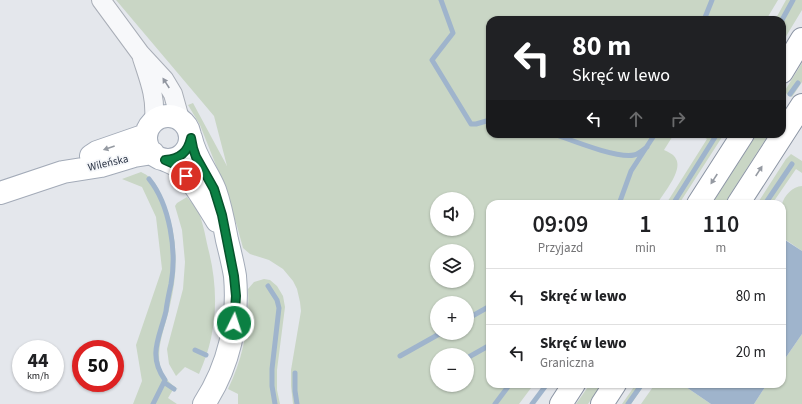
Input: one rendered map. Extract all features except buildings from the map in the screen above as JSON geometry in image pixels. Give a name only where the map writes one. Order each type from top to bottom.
[{"type":"main road","points":[[786,65],[802,39]]},
{"type":"main road","points":[[786,130],[802,105]]},
{"type":"main road","points":[[155,142],[167,115],[180,119],[190,130],[196,157],[214,189],[232,258],[236,296],[234,323],[230,345],[217,382],[204,404]]},
{"type":"main road","points":[[155,142],[173,159],[180,157],[186,152],[191,138]]},
{"type":"main road","points":[[701,200],[740,138]]},
{"type":"main road","points":[[741,200],[781,138]]},
{"type":"main road","points":[[155,142],[191,182],[215,219],[227,242]]},
{"type":"main road","name":"Wileńska","points":[[0,193],[63,172],[101,166],[134,156],[155,142]]},
{"type":"main road","points":[[560,404],[571,388]]},
{"type":"main road","points":[[602,404],[613,388]]},
{"type":"street","points":[[101,0],[140,53],[167,83],[180,119]]},
{"type":"street","points":[[140,53],[153,94],[155,106],[155,142]]},
{"type":"green space","points":[[116,0],[778,0],[768,16],[486,16],[486,138],[672,138],[664,150],[674,156],[677,164],[675,176],[660,200],[486,200],[486,388],[531,388],[519,404],[293,404],[291,370],[301,311],[297,289],[293,281],[283,269],[269,260],[250,254],[243,248],[221,178],[200,125],[188,105],[193,103],[227,166],[214,116]]},
{"type":"green space","points":[[786,0],[802,0],[802,10],[786,36],[786,16],[777,16]]},
{"type":"green space","points":[[802,63],[802,82],[792,97],[786,93],[786,89]]},
{"type":"green space","points":[[705,138],[721,138],[682,200],[669,200],[707,139]]},
{"type":"green space","points":[[754,138],[766,138],[727,200],[715,200]]},
{"type":"green space","points":[[791,154],[802,161],[802,173],[796,169],[775,200],[760,200],[786,159]]},
{"type":"green space","points":[[141,172],[150,177],[158,188],[170,220],[174,238],[176,256],[175,280],[162,334],[159,354],[163,373],[178,389],[174,388],[168,398],[177,404],[133,404],[142,381],[136,345],[162,269],[156,217],[142,187],[122,179]]},
{"type":"green space","points":[[799,186],[802,186],[802,251],[786,240],[786,200],[784,200],[789,192]]},
{"type":"green space","points":[[187,197],[197,209],[204,228],[212,264],[215,311],[210,343],[199,374],[185,367],[176,376],[169,364],[167,349],[183,289],[185,262],[182,230],[175,206]]},
{"type":"green space","points":[[264,279],[270,280],[277,286],[283,296],[285,307],[277,370],[277,390],[280,404],[238,404],[238,394],[228,389],[238,365],[247,328],[248,289],[254,282]]},
{"type":"green space","points":[[802,334],[802,404],[754,404],[764,388],[786,388],[786,357]]},
{"type":"green space","points":[[587,388],[599,388],[588,404],[576,404]]},
{"type":"green space","points":[[633,388],[642,388],[631,404],[622,404]]},
{"type":"green space","points":[[652,388],[687,388],[711,404],[641,404]]},
{"type":"water","points":[[786,241],[802,251],[802,334],[786,357]]},
{"type":"water","points":[[687,388],[764,388],[754,404],[711,404]]},
{"type":"waterway","points":[[441,0],[453,33],[432,60],[471,124],[486,121]]},
{"type":"waterway","points":[[706,16],[712,0]]},
{"type":"waterway","points":[[784,16],[793,0]]},
{"type":"waterway","points":[[790,94],[798,83]]},
{"type":"waterway","points":[[565,138],[606,152],[617,154],[634,155],[647,147]]},
{"type":"waterway","points":[[620,200],[631,171],[652,138]]},
{"type":"waterway","points":[[676,200],[714,138]]},
{"type":"waterway","points":[[768,200],[792,164]]},
{"type":"waterway","points":[[149,179],[156,190],[167,215],[173,257],[173,271],[166,311],[156,346],[157,362],[165,380],[153,404]]},
{"type":"waterway","points":[[268,286],[277,300],[279,308],[272,369],[272,386],[275,404]]},
{"type":"waterway","points":[[474,315],[486,308]]},
{"type":"waterway","points":[[400,356],[430,339]]},
{"type":"waterway","points":[[474,354],[486,347]]},
{"type":"waterway","points":[[195,350],[206,355]]},
{"type":"waterway","points":[[295,373],[297,404]]},
{"type":"waterway","points":[[165,383],[174,389]]},
{"type":"waterway","points":[[495,404],[507,388]]},
{"type":"waterway","points":[[532,404],[544,388]]},
{"type":"waterway","points":[[628,404],[639,388]]},
{"type":"route","points":[[186,176],[174,164],[165,160],[180,157],[186,152],[191,138],[196,157],[214,189],[232,258],[236,296],[234,323]]}]
